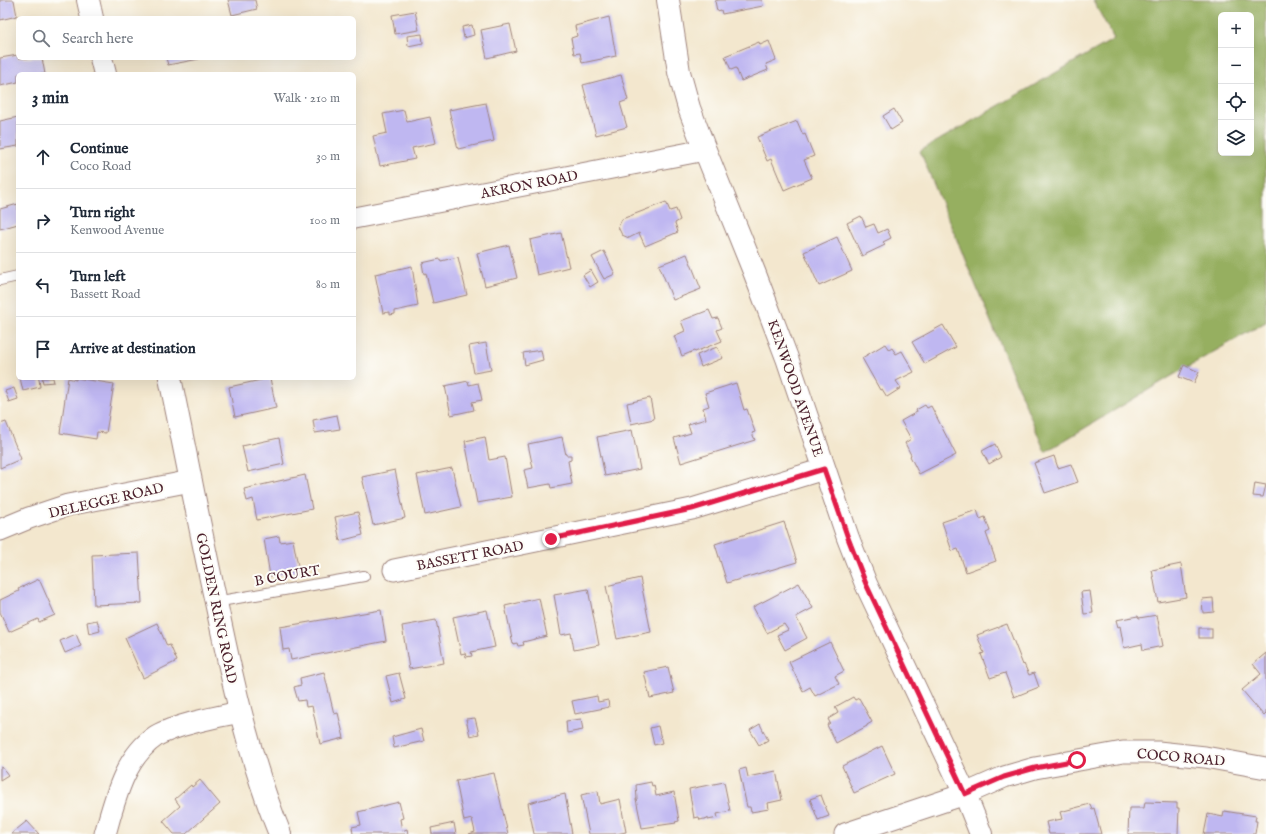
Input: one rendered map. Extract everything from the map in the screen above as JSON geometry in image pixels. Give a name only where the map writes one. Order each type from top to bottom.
[{"type":"street","points":[[88,0],[92,16]]},
{"type":"street","name":"KENWOOD AVENUE","points":[[668,0],[679,72],[689,108],[704,150],[755,274],[787,358],[848,538],[866,584],[965,794],[981,834]]},
{"type":"street","points":[[101,60],[104,72]]},
{"type":"street","name":"AKRON ROAD","points":[[356,218],[704,150]]},
{"type":"street","name":"GOLDEN RING ROAD","points":[[170,380],[240,712],[262,786],[280,834]]},
{"type":"street","name":"BASSETT ROAD","points":[[394,570],[692,509],[824,469]]},
{"type":"street","name":"DELEGGE ROAD","points":[[0,530],[29,518],[68,506],[191,481]]},
{"type":"street","points":[[105,834],[124,774],[131,761],[156,736],[187,723],[240,712]]},
{"type":"street","name":"COCO ROAD","points":[[845,834],[965,794],[1004,777],[1035,768],[1123,752],[1158,752],[1204,757],[1266,768]]},
{"type":"lane","points":[[0,280],[16,276]]},
{"type":"lane","name":"B COURT","points":[[216,602],[364,576]]},
{"type":"green space","points":[[1093,0],[1266,0],[1266,322],[1170,377],[1045,452],[920,151],[1114,39]]},
{"type":"building","points":[[0,0],[14,0],[17,16],[0,20]]},
{"type":"building","points":[[228,0],[255,0],[257,9],[232,15]]},
{"type":"building","points":[[762,0],[763,6],[722,14],[721,10],[717,11],[715,1]]},
{"type":"building","points":[[415,11],[419,30],[395,34],[392,15]]},
{"type":"building","points":[[609,17],[616,56],[582,63],[580,53],[574,54],[571,38],[577,36],[575,26]]},
{"type":"building","points":[[510,24],[516,51],[487,58],[481,30]]},
{"type":"building","points":[[472,25],[474,35],[464,38],[462,27]]},
{"type":"building","points":[[422,34],[423,43],[408,46],[407,36]]},
{"type":"building","points":[[769,41],[776,60],[766,64],[768,70],[741,81],[736,68],[731,70],[725,56],[759,42],[760,45]]},
{"type":"building","points":[[16,55],[16,60],[42,60],[45,72],[16,72],[16,82],[0,86],[0,58]]},
{"type":"building","points":[[167,60],[194,60],[168,65]]},
{"type":"building","points":[[621,75],[628,100],[620,103],[627,127],[596,135],[583,85]]},
{"type":"building","points":[[486,103],[494,141],[458,149],[449,110]]},
{"type":"building","points":[[894,109],[902,123],[891,130],[883,116]]},
{"type":"building","points":[[404,110],[407,122],[430,117],[436,143],[412,148],[415,159],[380,166],[373,136],[387,133],[383,114]]},
{"type":"building","points":[[16,117],[16,146],[0,149],[0,121]]},
{"type":"building","points":[[797,121],[803,135],[805,134],[814,156],[804,160],[812,178],[784,190],[771,159],[767,161],[757,137]]},
{"type":"building","points":[[666,202],[670,211],[676,209],[680,220],[675,223],[678,232],[645,246],[639,233],[629,238],[622,235],[618,227],[622,219]]},
{"type":"building","points":[[16,205],[16,225],[0,229],[0,209]]},
{"type":"building","points":[[861,216],[866,227],[874,224],[878,233],[887,229],[891,238],[883,242],[885,245],[862,256],[847,223]]},
{"type":"building","points":[[561,233],[569,267],[537,275],[530,240]]},
{"type":"building","points":[[837,237],[852,271],[819,286],[804,252]]},
{"type":"building","points":[[509,245],[517,278],[485,286],[477,253]]},
{"type":"building","points":[[604,251],[615,274],[604,279],[592,257]]},
{"type":"building","points":[[687,254],[701,289],[673,300],[659,265]]},
{"type":"building","points":[[458,257],[467,295],[433,303],[426,273],[424,274],[422,263]]},
{"type":"building","points":[[412,266],[418,306],[395,311],[395,314],[390,315],[390,312],[383,313],[375,274]]},
{"type":"building","points":[[591,270],[598,282],[590,287],[583,275]]},
{"type":"building","points":[[709,310],[713,319],[718,318],[722,328],[717,330],[722,341],[682,356],[674,336],[685,331],[681,321]]},
{"type":"building","points":[[943,325],[956,347],[925,364],[912,342]]},
{"type":"building","points":[[486,343],[491,370],[474,373],[469,346]]},
{"type":"building","points":[[885,344],[889,350],[892,348],[896,354],[902,351],[914,372],[896,381],[901,388],[887,397],[882,389],[880,390],[862,358]]},
{"type":"building","points":[[717,347],[723,358],[701,367],[697,355]]},
{"type":"building","points":[[541,350],[543,360],[525,365],[523,353]]},
{"type":"building","points":[[1184,365],[1199,372],[1194,383],[1179,377]]},
{"type":"building","points":[[20,380],[39,380],[40,387],[23,391]]},
{"type":"building","points":[[42,380],[54,380],[54,382],[43,383]]},
{"type":"building","points":[[68,380],[89,380],[114,384],[106,433],[97,432],[96,439],[60,433]]},
{"type":"building","points":[[261,380],[270,380],[276,408],[235,417],[229,387]]},
{"type":"building","points":[[468,381],[469,385],[478,383],[482,400],[472,402],[474,410],[451,415],[445,386]]},
{"type":"building","points":[[736,383],[744,410],[747,409],[755,432],[752,433],[755,440],[681,463],[674,438],[691,433],[688,424],[706,419],[703,408],[709,406],[705,393]]},
{"type":"building","points":[[14,388],[18,399],[9,402],[5,391]]},
{"type":"building","points":[[650,398],[654,419],[631,424],[627,403]]},
{"type":"building","points":[[925,405],[927,408],[931,406],[956,455],[919,474],[905,443],[911,439],[901,421],[917,412],[916,410]]},
{"type":"building","points":[[337,415],[340,429],[315,433],[313,420]]},
{"type":"building","points":[[6,422],[21,459],[0,468],[0,424]]},
{"type":"building","points":[[632,430],[640,469],[605,476],[597,437]]},
{"type":"building","points":[[485,437],[489,460],[505,457],[512,497],[477,503],[465,441]]},
{"type":"building","points":[[562,437],[566,455],[571,455],[571,460],[568,461],[572,484],[551,488],[550,484],[528,488],[524,470],[533,468],[528,444]]},
{"type":"building","points":[[279,438],[284,464],[248,472],[242,446]]},
{"type":"building","points":[[995,444],[1001,457],[989,464],[982,451]]},
{"type":"building","points":[[1054,456],[1058,468],[1071,464],[1078,482],[1045,493],[1034,463]]},
{"type":"building","points":[[452,468],[461,507],[425,515],[417,475]]},
{"type":"building","points":[[395,470],[405,518],[373,525],[362,477]]},
{"type":"building","points":[[305,475],[312,509],[257,520],[253,499],[247,501],[244,489]]},
{"type":"building","points":[[1255,483],[1266,485],[1263,497],[1253,496]]},
{"type":"building","points":[[977,510],[980,519],[985,517],[990,531],[986,533],[996,561],[966,572],[958,549],[952,551],[942,522]]},
{"type":"building","points":[[358,512],[363,535],[340,541],[335,517]]},
{"type":"building","points":[[784,522],[797,562],[727,583],[715,544]]},
{"type":"building","points":[[279,536],[280,542],[293,540],[299,571],[270,576],[264,539]]},
{"type":"building","points":[[139,553],[142,603],[94,605],[92,555]]},
{"type":"building","points":[[1181,564],[1186,597],[1158,602],[1152,570]]},
{"type":"building","points":[[640,578],[651,632],[617,639],[606,586]]},
{"type":"building","points":[[39,579],[55,615],[39,622],[38,619],[9,632],[0,612],[0,600]]},
{"type":"building","points":[[799,583],[813,608],[796,617],[807,638],[785,650],[777,635],[788,630],[784,624],[767,633],[753,607]]},
{"type":"building","points":[[588,589],[599,645],[574,650],[571,633],[561,635],[554,595]]},
{"type":"building","points":[[1090,591],[1093,613],[1084,614],[1081,592]]},
{"type":"building","points":[[539,598],[547,636],[523,642],[524,645],[518,646],[517,643],[513,644],[505,606]]},
{"type":"building","points":[[1213,598],[1214,612],[1203,613],[1202,599]]},
{"type":"building","points":[[381,610],[386,641],[291,660],[289,649],[283,650],[280,627]]},
{"type":"building","points":[[487,610],[495,647],[471,652],[472,656],[466,657],[465,653],[461,654],[453,617]]},
{"type":"building","points":[[1157,615],[1163,646],[1143,650],[1142,644],[1124,648],[1120,626],[1118,627],[1116,620],[1138,616],[1139,618]]},
{"type":"building","points":[[97,620],[100,631],[89,634],[87,622]]},
{"type":"building","points":[[436,620],[444,663],[409,669],[402,626]]},
{"type":"building","points":[[157,623],[167,646],[170,645],[177,661],[143,678],[125,638]]},
{"type":"building","points":[[1007,624],[1023,665],[1024,664],[1029,675],[1034,673],[1039,687],[1014,697],[1005,673],[990,678],[981,654],[984,653],[977,635]]},
{"type":"building","points":[[1199,628],[1212,628],[1212,638],[1199,638]]},
{"type":"building","points":[[76,634],[81,646],[65,653],[60,641]]},
{"type":"building","points":[[830,642],[844,671],[835,676],[839,684],[815,696],[810,687],[803,691],[789,662]]},
{"type":"building","points":[[1266,653],[1266,714],[1264,716],[1242,690],[1261,674],[1253,664]]},
{"type":"building","points":[[668,667],[674,693],[650,698],[644,672]]},
{"type":"building","points":[[324,672],[334,714],[338,713],[344,738],[320,744],[312,706],[306,707],[305,700],[298,701],[294,687],[301,685],[300,678]]},
{"type":"building","points":[[399,673],[406,699],[393,703],[386,676]]},
{"type":"building","points":[[597,696],[598,702],[608,700],[609,707],[575,714],[572,701]]},
{"type":"building","points":[[853,697],[855,700],[859,698],[872,722],[836,743],[827,725],[830,723],[828,719],[838,713],[835,707]]},
{"type":"building","points":[[475,718],[479,734],[470,736],[466,719]]},
{"type":"building","points":[[581,719],[583,730],[567,733],[566,721]]},
{"type":"building","points":[[760,724],[768,740],[759,745],[750,730]]},
{"type":"building","points":[[658,726],[662,743],[654,745],[650,728]]},
{"type":"building","points":[[421,729],[424,741],[394,748],[392,737]]},
{"type":"building","points":[[882,746],[895,774],[854,793],[842,766]]},
{"type":"building","points":[[2,767],[8,775],[0,780],[0,768]]},
{"type":"building","points":[[746,768],[748,777],[776,771],[782,800],[768,803],[769,809],[751,812],[750,807],[747,807],[739,770]]},
{"type":"building","points":[[494,773],[508,834],[469,834],[475,832],[472,819],[464,821],[456,781]]},
{"type":"building","points":[[200,780],[220,804],[186,834],[174,834],[163,821],[180,806],[175,799],[191,785],[192,787]]},
{"type":"building","points":[[651,782],[652,786],[654,785],[656,796],[674,792],[679,821],[675,822],[676,823],[642,828],[636,799],[636,785]]},
{"type":"building","points":[[724,782],[730,811],[717,814],[718,818],[708,820],[708,818],[700,820],[699,817],[694,818],[689,789]]},
{"type":"building","points":[[598,791],[600,804],[620,799],[626,832],[616,834],[589,834],[581,795]]},
{"type":"building","points":[[565,794],[572,834],[534,834],[528,803]]},
{"type":"building","points":[[821,795],[829,816],[818,820],[810,799]]},
{"type":"building","points":[[399,802],[403,818],[400,819],[402,831],[407,829],[408,834],[353,834],[352,827],[361,825],[358,812]]},
{"type":"building","points":[[1145,802],[1177,803],[1177,808],[1179,808],[1178,834],[1128,834],[1129,808],[1144,808]]},
{"type":"building","points":[[1090,804],[1092,809],[1094,808],[1101,834],[1049,834],[1046,822],[1062,819],[1060,812]]},
{"type":"building","points":[[1224,811],[1256,816],[1255,821],[1257,821],[1255,834],[1204,834],[1208,814],[1223,817]]},
{"type":"building","points":[[27,821],[39,834],[11,834]]},
{"type":"building","points":[[454,823],[456,834],[432,834],[431,828]]},
{"type":"route","points":[[551,539],[692,509],[824,469],[866,584],[965,794],[1004,777],[1035,768],[1077,760]]}]
